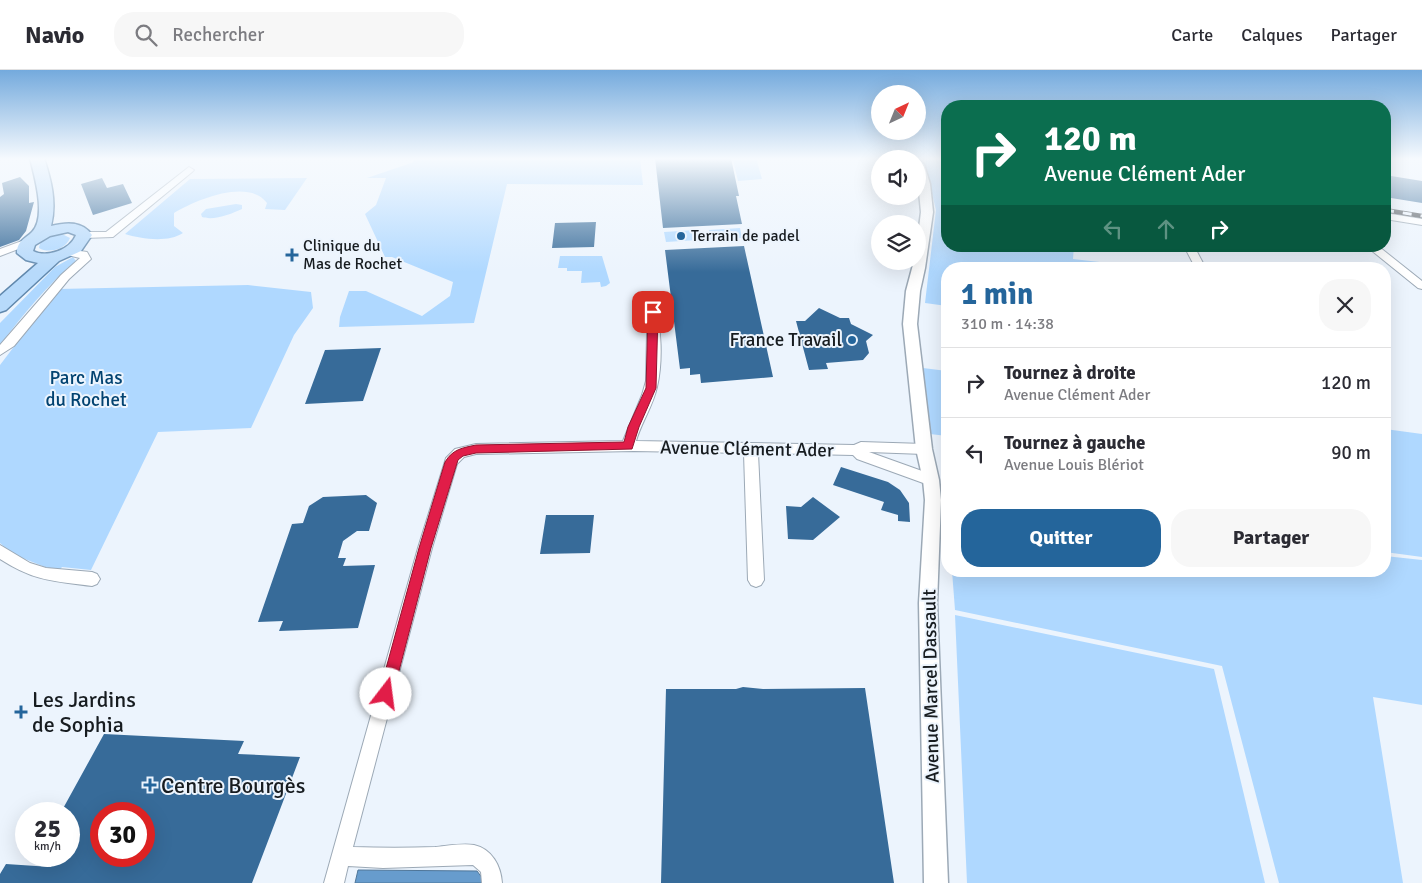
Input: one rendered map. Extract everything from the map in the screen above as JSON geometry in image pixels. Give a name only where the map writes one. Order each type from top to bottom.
[{"type":"main road","points":[[0,297],[23,270],[31,246],[45,222],[47,196]]},
{"type":"main road","points":[[54,196],[63,225],[68,228]]},
{"type":"main road","points":[[0,306],[71,247],[79,230],[68,228],[54,229],[31,246]]},
{"type":"main road","points":[[31,246],[38,258],[71,247]]},
{"type":"street","points":[[71,247],[110,236],[158,196]]},
{"type":"street","name":"Avenue Marcel Dassault","points":[[926,203],[927,212],[919,268],[913,291],[910,324],[924,449],[932,480],[933,500],[928,602],[936,883]]},
{"type":"street","points":[[1391,217],[1422,222]]},
{"type":"street","points":[[0,254],[31,246]]},
{"type":"street","points":[[0,351],[10,343],[66,277],[86,259],[83,254],[71,247]]},
{"type":"street","points":[[1378,252],[1391,262]]},
{"type":"street","points":[[1391,262],[1422,286]]},
{"type":"street","points":[[628,446],[651,388],[654,330],[650,303]]},
{"type":"street","name":"Avenue Clément Ader","points":[[334,883],[417,577],[451,462],[460,452],[476,449],[628,446],[751,450],[856,450],[861,447],[924,449]]},
{"type":"street","points":[[751,450],[756,580]]},
{"type":"street","points":[[856,450],[862,455],[932,480]]},
{"type":"street","points":[[0,551],[26,568],[46,574],[92,579]]},
{"type":"street","points":[[341,856],[383,858],[474,855],[482,858],[488,865],[492,883]]},
{"type":"green space","points":[[170,196],[215,196],[195,202],[174,213],[174,226],[183,233],[177,236],[154,239],[125,234]]},
{"type":"green space","points":[[258,196],[295,196],[285,210],[265,209],[267,203]]},
{"type":"green space","points":[[379,196],[504,196],[474,323],[339,327],[340,317],[349,291],[366,291],[422,316],[450,296],[453,282],[392,257],[385,257],[365,214],[376,205]]},
{"type":"green space","points":[[933,196],[941,196],[941,252],[1074,252],[1073,259],[1100,262],[941,262],[941,305],[925,303],[936,210]]},
{"type":"green space","points":[[236,204],[242,205],[242,209],[228,215],[207,218],[202,217],[201,214],[206,209]]},
{"type":"green space","name":"Terrain de padel","points":[[740,228],[742,238],[710,239],[709,230]]},
{"type":"green space","name":"Terrain de padel","points":[[696,230],[697,240],[666,242],[664,232]]},
{"type":"green space","points":[[62,234],[70,238],[61,248],[48,251],[39,248],[44,239]]},
{"type":"green space","points":[[560,256],[602,256],[610,283],[601,287],[600,282],[581,283],[582,271],[567,271],[567,268],[558,268]]},
{"type":"green space","points":[[73,257],[76,261],[45,290],[0,345],[0,323],[55,267]]},
{"type":"green space","name":"Parc Mas du Rochet","points":[[248,285],[311,292],[313,308],[294,335],[251,428],[158,432],[91,570],[62,567],[58,572],[12,554],[0,543],[0,365],[58,289]]},
{"type":"green space","points":[[923,368],[941,370],[941,435],[930,434]]},
{"type":"green space","points":[[1391,430],[1422,434],[1422,557],[1391,553]]},
{"type":"green space","points":[[1391,557],[1422,560],[1422,705],[1373,697],[1403,883],[1279,883],[1222,666],[955,610],[952,577],[1391,577]]},
{"type":"green space","points":[[955,615],[1214,669],[1265,883],[967,883]]},
{"type":"shaded area","points":[[358,870],[477,871],[483,879],[482,883],[355,883]]},
{"type":"building","points":[[29,196],[29,203],[34,202],[26,231],[19,240],[0,247],[0,197]]},
{"type":"building","points":[[86,196],[129,196],[132,203],[93,215]]},
{"type":"building","points":[[659,196],[739,196],[736,196],[742,224],[663,228]]},
{"type":"building","points":[[1391,196],[1422,196],[1422,203],[1391,198]]},
{"type":"building","points":[[596,222],[594,247],[552,248],[555,223]]},
{"type":"building","points":[[744,246],[773,377],[701,383],[700,374],[690,375],[690,368],[680,369],[665,250]]},
{"type":"building","name":"France Travail","points":[[819,308],[840,318],[849,318],[851,324],[873,335],[866,341],[869,353],[863,360],[826,363],[828,369],[809,370],[796,321],[805,321]]},
{"type":"building","points":[[381,348],[363,401],[305,404],[325,350]]},
{"type":"building","points":[[841,467],[888,482],[900,490],[909,503],[910,522],[898,521],[898,515],[881,510],[884,502],[833,485]]},
{"type":"building","points":[[366,495],[377,503],[369,531],[357,531],[343,541],[338,558],[346,558],[343,566],[375,565],[358,628],[279,631],[283,621],[258,622],[292,524],[303,523],[309,506],[323,497]]},
{"type":"building","points":[[813,497],[840,517],[813,540],[788,539],[786,506],[801,507]]},
{"type":"building","points":[[546,515],[594,515],[590,553],[540,554]]},
{"type":"building","points":[[743,687],[763,689],[865,688],[894,883],[661,883],[666,689],[736,689]]},
{"type":"building","name":"Centre Bourgès","points":[[104,734],[244,741],[238,754],[300,757],[252,883],[0,883],[0,874],[6,864],[15,865],[15,867],[80,867],[80,802],[67,802]]},
{"type":"railway","points":[[1391,211],[1422,216]]},
{"type":"place","name":"Terrain de padel","points":[[681,236]]},
{"type":"place","name":"Clinique du Mas de Rochet","points":[[292,255]]},
{"type":"place","name":"France Travail","points":[[852,340]]},
{"type":"place","name":"Les Jardins de Sophia","points":[[21,712]]},
{"type":"place","name":"Centre Bourgès","points":[[150,785]]},
{"type":"route","points":[[386,694],[425,548],[454,457],[460,452],[476,449],[628,446],[630,435],[651,388],[653,312]]}]
